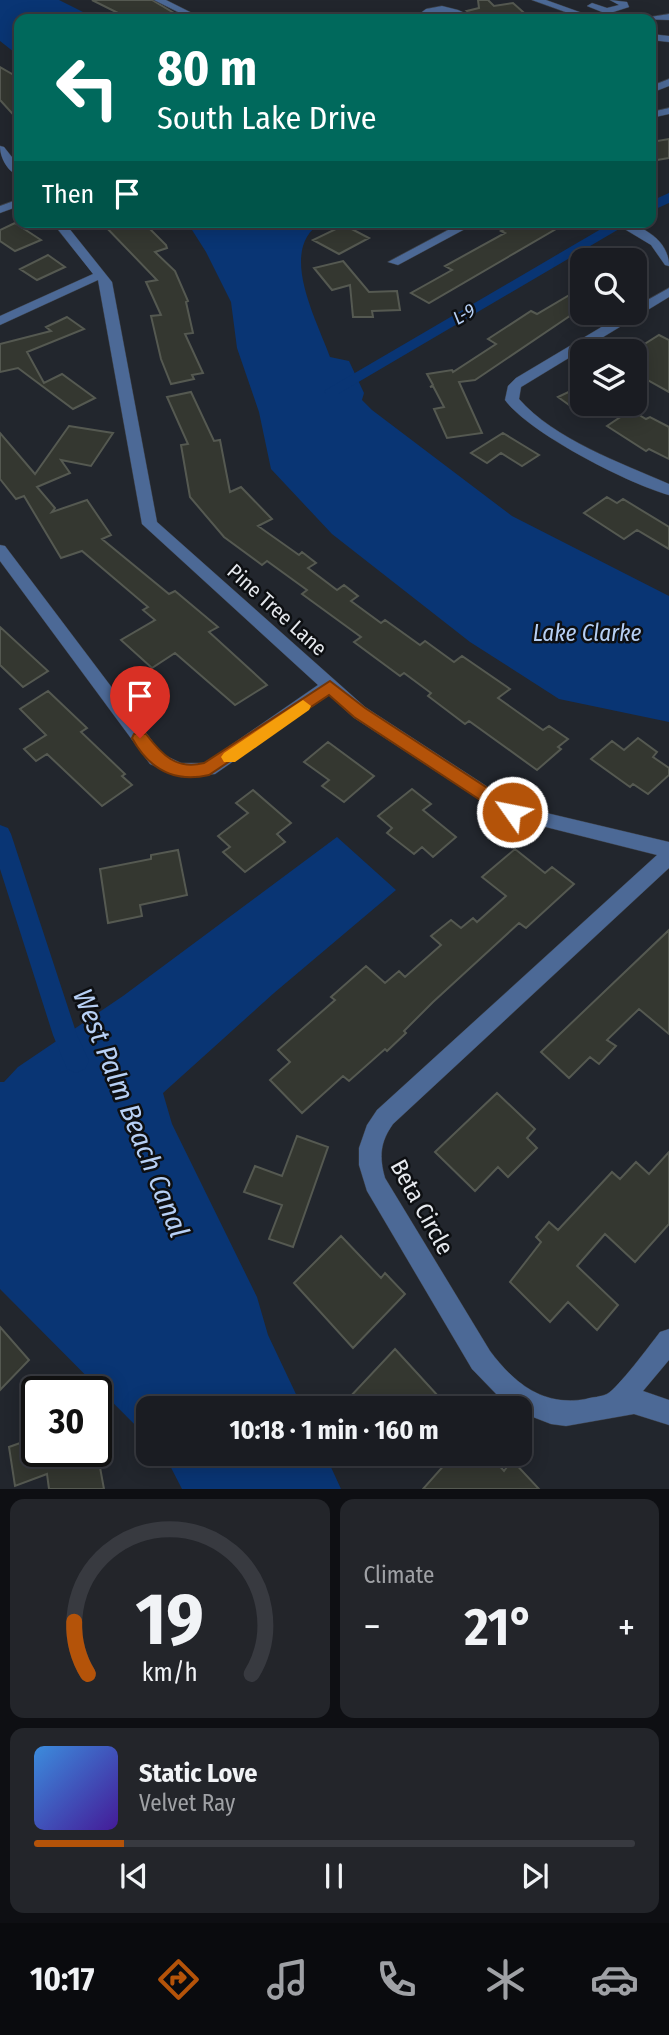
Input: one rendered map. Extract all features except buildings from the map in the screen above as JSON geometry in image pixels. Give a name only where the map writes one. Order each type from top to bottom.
[{"type":"street","points":[[159,0],[188,14]]},
{"type":"street","points":[[545,1],[574,14],[605,0]]},
{"type":"street","points":[[592,6],[607,11],[624,7],[624,4],[615,0]]},
{"type":"street","points":[[424,14],[444,8],[460,14]]},
{"type":"street","points":[[0,149],[14,167]]},
{"type":"street","name":"Pine Tree Lane","points":[[63,228],[106,282],[150,524],[359,712],[512,812],[669,849]]},
{"type":"street","points":[[394,262],[460,228]]},
{"type":"street","points":[[629,228],[655,243],[669,262]]},
{"type":"street","points":[[0,321],[100,275]]},
{"type":"street","points":[[647,305],[669,292]]},
{"type":"street","points":[[614,325],[514,386],[512,400],[523,414],[568,441],[669,490]]},
{"type":"street","points":[[0,550],[156,760],[166,767],[194,772],[209,769],[330,687]]},
{"type":"street","name":"Beta Circle","points":[[669,856],[385,1117],[375,1131],[369,1148],[369,1166],[375,1183],[495,1379],[523,1401],[556,1412],[578,1413],[618,1401],[650,1403],[669,1413]]},
{"type":"street","points":[[618,1401],[669,1340]]},
{"type":"water","points":[[0,0],[59,0],[87,14],[14,14],[14,52],[0,41]]},
{"type":"water","name":"Lake Clarke","points":[[191,228],[315,228],[309,233],[302,248],[304,285],[330,357],[349,361],[364,393],[362,400],[512,516],[669,596],[669,722],[559,699],[470,642],[332,534],[271,469],[259,412],[237,348],[231,302]]},
{"type":"water","points":[[337,837],[396,890],[274,993],[163,1093],[172,1124],[257,1297],[268,1335],[297,1396],[136,1396],[136,1426],[112,1402],[112,1376],[86,1376],[0,1289],[0,1082],[4,1082],[18,1067],[123,996]]},
{"type":"water","points":[[170,1466],[330,1466],[341,1489],[182,1489]]},
{"type":"waterway","name":"L-9","points":[[656,204],[669,197]]},
{"type":"waterway","name":"L-9","points":[[332,391],[614,228]]},
{"type":"waterway","name":"West Palm Beach Canal","points":[[0,834],[65,1035],[76,1061]]},
{"type":"slow traffic","points":[[229,757],[303,706]]},
{"type":"route","points":[[140,738],[156,760],[166,767],[194,772],[209,769],[330,687],[359,712],[512,812]]}]
